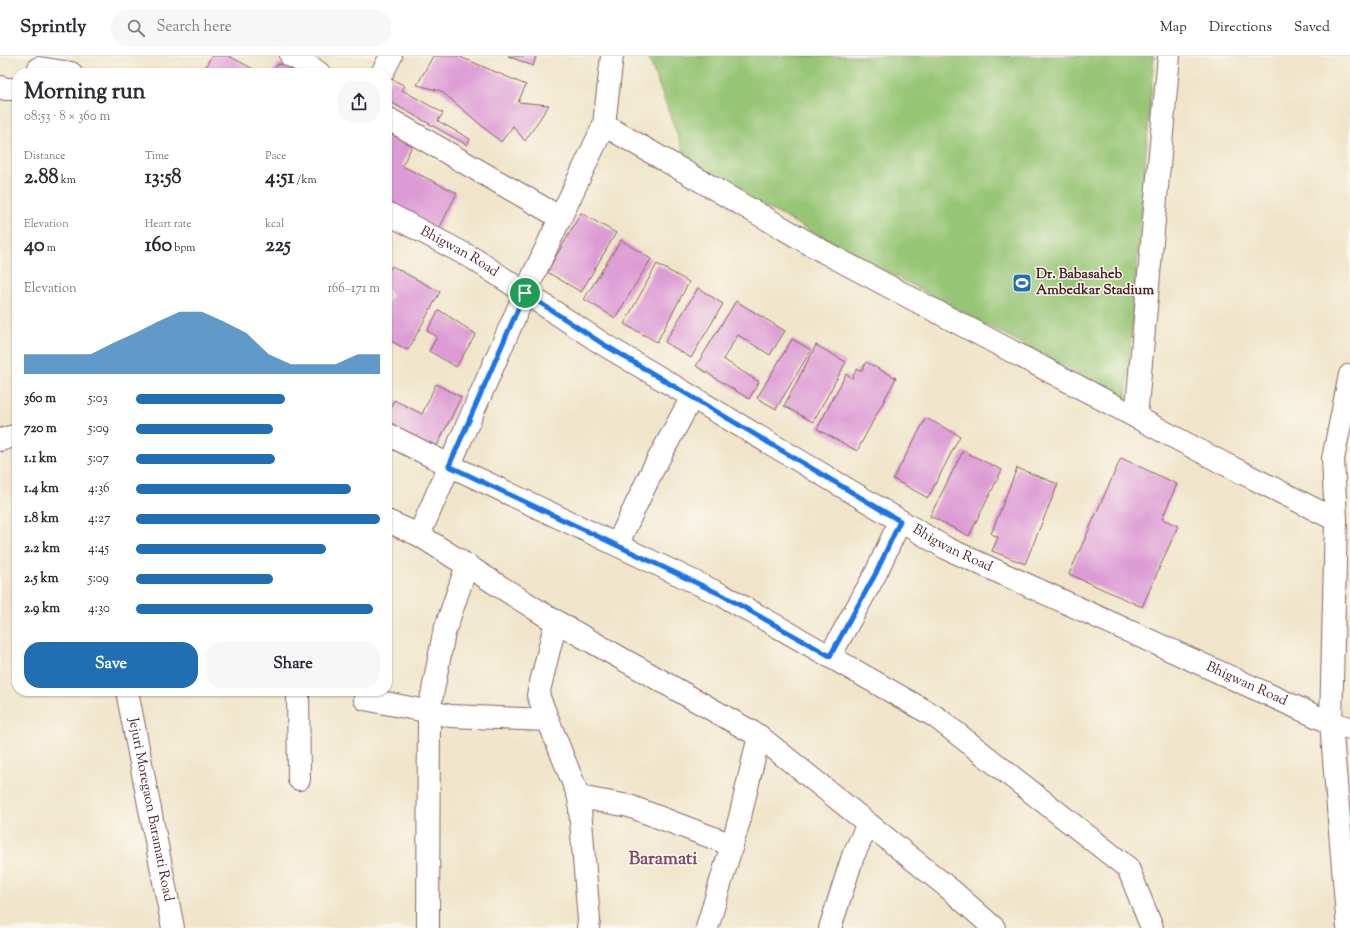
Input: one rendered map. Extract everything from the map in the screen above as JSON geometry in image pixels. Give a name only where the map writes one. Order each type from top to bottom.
[{"type":"street","points":[[291,56],[312,68]]},
{"type":"street","points":[[385,68],[391,56]]},
{"type":"street","points":[[419,535],[525,293],[604,125],[612,56]]},
{"type":"street","points":[[1136,417],[1169,56]]},
{"type":"street","points":[[392,121],[560,218]]},
{"type":"street","points":[[604,125],[824,252],[1136,417],[1336,520]]},
{"type":"street","name":"Bhigwan Road","points":[[392,216],[474,259],[603,344],[946,548],[1341,725]]},
{"type":"street","points":[[1348,928],[1333,459],[1350,375]]},
{"type":"street","points":[[617,545],[652,471],[692,397]]},
{"type":"street","points":[[0,440],[12,436]]},
{"type":"street","points":[[392,437],[449,466],[722,595],[936,717],[1128,868],[1152,928]]},
{"type":"street","points":[[830,656],[876,573],[900,521]]},
{"type":"street","points":[[392,523],[419,535],[556,621],[759,736],[952,890],[994,928]]},
{"type":"street","points":[[428,928],[429,712],[444,633],[467,565]]},
{"type":"street","points":[[556,621],[538,695],[579,797],[589,920],[588,928]]},
{"type":"street","name":"Jejuri Moregaon Baramati Road","points":[[128,696],[173,928]]},
{"type":"street","points":[[298,696],[299,779]]},
{"type":"street","points":[[365,699],[451,716],[548,720]]},
{"type":"street","points":[[707,928],[739,821],[759,736]]},
{"type":"street","points":[[579,797],[629,806],[732,845]]},
{"type":"street","points":[[830,928],[853,856],[868,824]]},
{"type":"green space","name":"Dr. Babasaheb Ambedkar Stadium","points":[[648,56],[1154,56],[1126,399],[689,166]]},
{"type":"building","points":[[213,56],[229,56],[252,68],[205,68],[209,60]]},
{"type":"building","points":[[433,56],[458,56],[470,61],[526,85],[518,102],[549,105],[525,141],[513,126],[501,142],[441,91],[417,85]]},
{"type":"building","points":[[508,56],[536,56],[533,66]]},
{"type":"building","points":[[278,64],[306,68],[275,68]]},
{"type":"building","points":[[392,79],[405,86],[402,90],[443,113],[438,121],[470,139],[467,145],[392,103]]},
{"type":"building","points":[[392,126],[416,138],[402,166],[457,193],[438,231],[392,208]]},
{"type":"building","points":[[581,213],[616,233],[581,292],[547,272]]},
{"type":"building","points":[[621,240],[651,259],[615,318],[584,299]]},
{"type":"building","points":[[657,264],[689,282],[657,342],[624,324]]},
{"type":"building","points":[[392,266],[440,292],[408,350],[392,342]]},
{"type":"building","points":[[698,288],[723,304],[691,358],[665,342]]},
{"type":"building","points":[[736,301],[785,331],[770,355],[738,335],[723,359],[759,382],[749,399],[696,366]]},
{"type":"building","points":[[439,310],[476,334],[456,367],[429,351],[437,337],[427,331]]},
{"type":"building","points":[[792,339],[811,350],[776,409],[757,398]]},
{"type":"building","points":[[816,345],[846,362],[813,422],[784,406]]},
{"type":"building","points":[[866,362],[896,378],[857,451],[817,429],[846,374],[852,378],[857,369],[862,370]]},
{"type":"building","points":[[436,384],[461,397],[435,450],[392,429],[392,404],[394,400],[422,414]]},
{"type":"building","points":[[926,418],[960,436],[928,498],[893,479]]},
{"type":"building","points":[[963,451],[1002,470],[969,536],[930,516]]},
{"type":"building","points":[[1121,458],[1177,484],[1162,519],[1178,526],[1142,607],[1069,574]]},
{"type":"building","points":[[1017,468],[1058,484],[1025,564],[992,551],[998,537],[991,534]]},
{"type":"place","name":"Dr. Babasaheb Ambedkar Stadium","points":[[1022,283]]},
{"type":"district","name":"Baramati","points":[[663,860]]},
{"type":"route","points":[[525,293],[603,344],[900,521],[876,573],[830,656],[722,595],[449,466],[525,293]]}]
